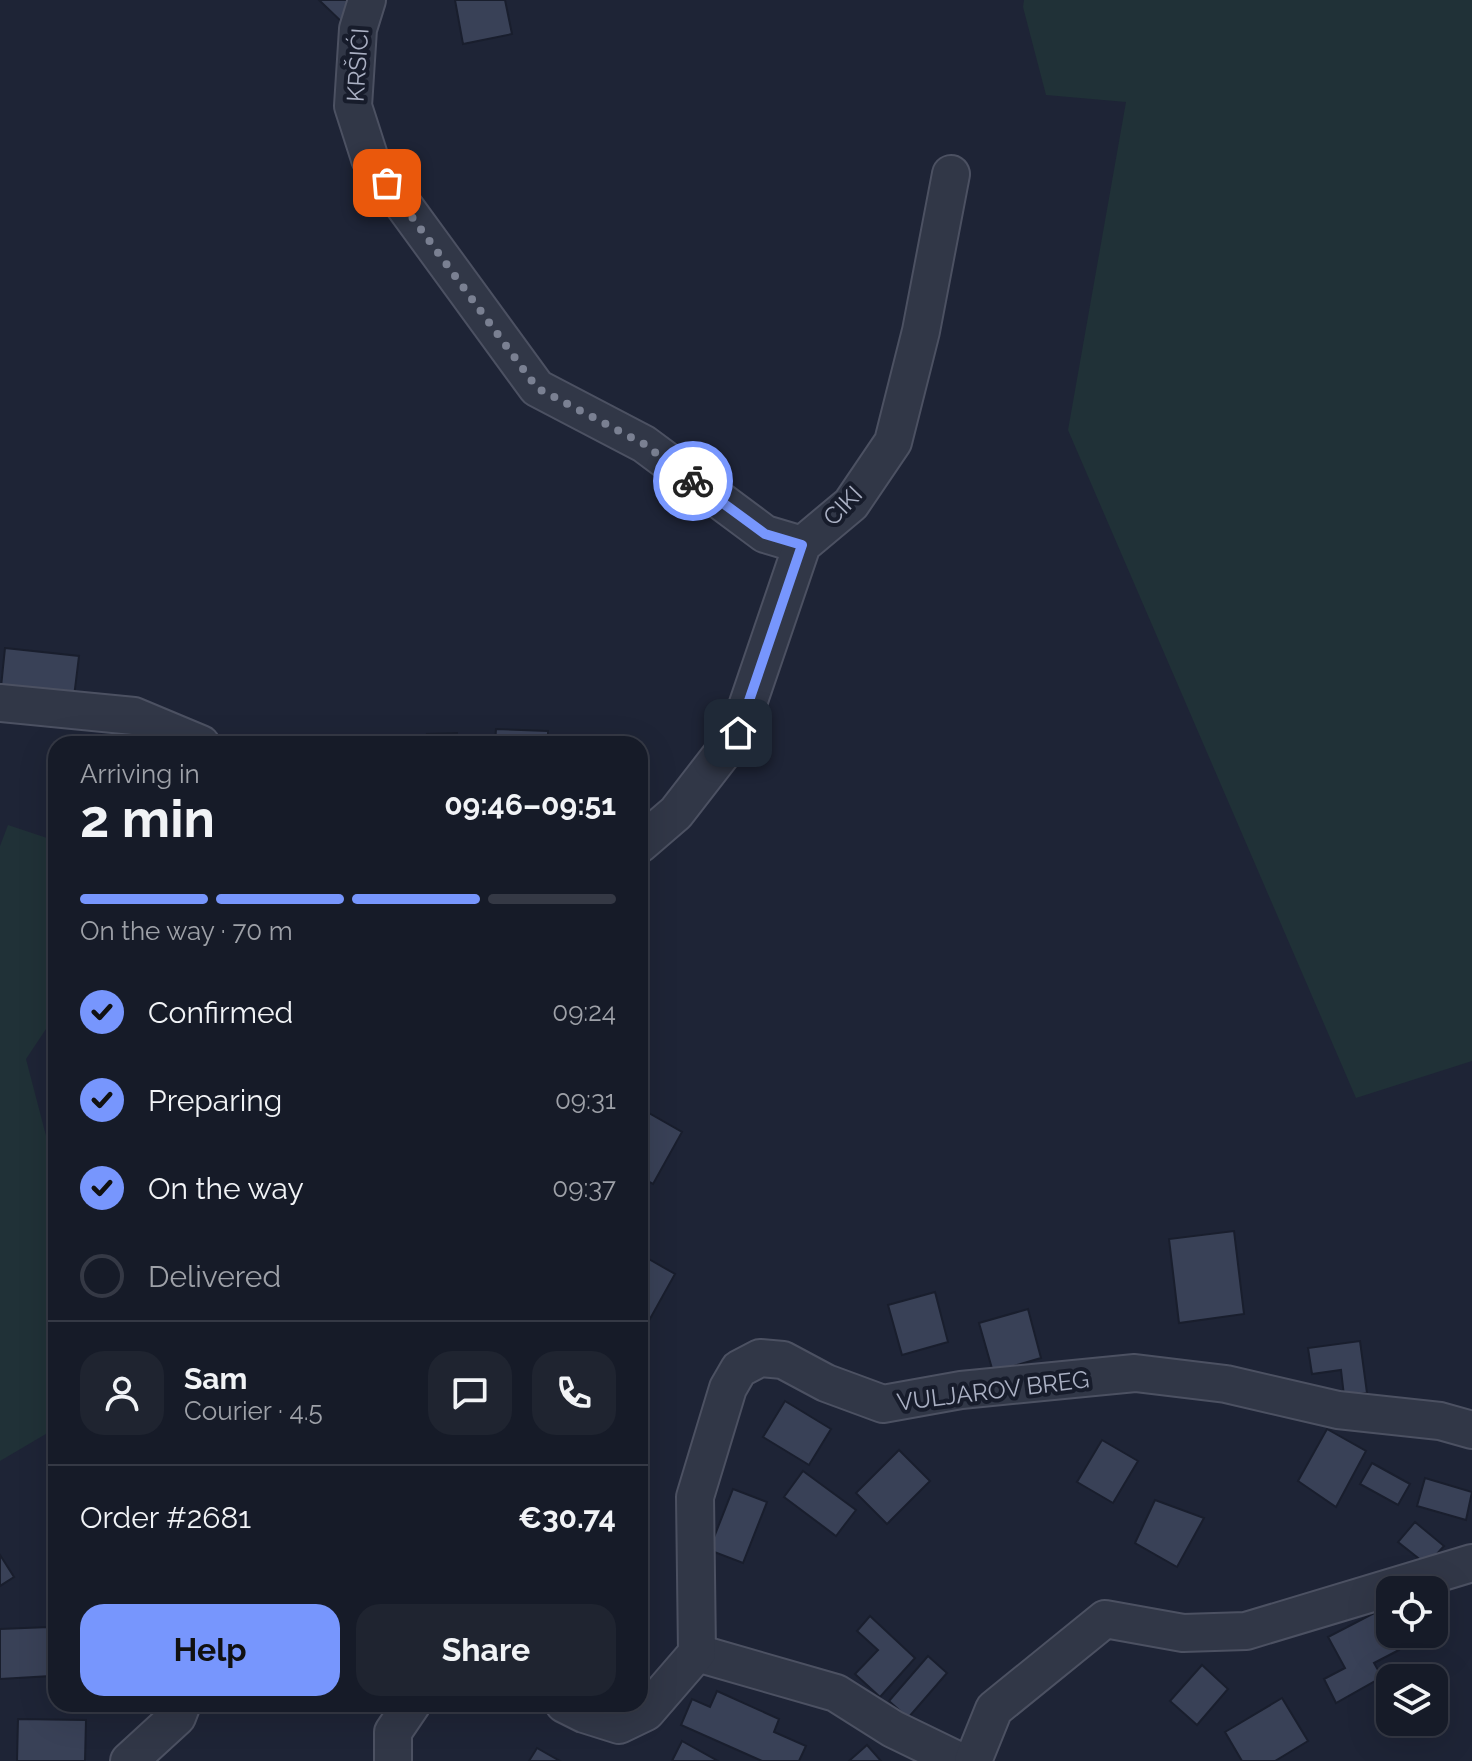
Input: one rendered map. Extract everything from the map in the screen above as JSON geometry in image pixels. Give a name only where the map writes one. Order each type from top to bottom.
[{"type":"street","name":"KRŠIĆI","points":[[367,0],[358,29],[353,106],[370,159],[537,388],[644,444],[765,534],[802,545]]},
{"type":"street","name":"CIKI","points":[[648,837],[676,813],[738,733],[802,545],[851,504],[893,442],[921,331],[951,174]]},
{"type":"street","points":[[0,703],[134,716],[182,736]]},
{"type":"street","name":"VULJAROV BREG","points":[[697,1653],[695,1497],[728,1388],[739,1369],[760,1358],[783,1360],[826,1383],[883,1404],[961,1390],[1135,1373],[1226,1384],[1338,1410],[1440,1421],[1472,1430]]},
{"type":"street","points":[[973,1761],[994,1709],[1105,1619],[1183,1633],[1246,1631],[1472,1563]]},
{"type":"street","points":[[648,1710],[697,1653],[836,1693],[893,1729],[959,1761]]},
{"type":"street","points":[[129,1761],[179,1712]]},
{"type":"street","points":[[393,1761],[393,1732],[407,1712]]},
{"type":"street","points":[[580,1712],[619,1725],[646,1712]]},
{"type":"shaded area","points":[[1024,0],[1472,0],[1472,1061],[1356,1098],[1068,430],[1126,102],[1046,95],[1023,7]]},
{"type":"shaded area","points":[[8,825],[48,838],[48,1026],[26,1059],[48,1143],[48,1433],[0,1461],[0,846]]},
{"type":"building","points":[[319,0],[356,0],[346,26]]},
{"type":"building","points":[[455,0],[505,0],[512,34],[463,44]]},
{"type":"building","points":[[5,648],[79,656],[73,705],[0,697]]},
{"type":"building","points":[[496,729],[548,731],[548,736],[496,736]]},
{"type":"building","points":[[457,733],[457,736],[427,736]]},
{"type":"building","points":[[648,1113],[682,1132],[653,1184],[648,1181]]},
{"type":"building","points":[[1234,1231],[1244,1314],[1179,1323],[1169,1239]]},
{"type":"building","points":[[648,1259],[675,1274],[648,1322]]},
{"type":"building","points":[[935,1292],[948,1342],[902,1355],[888,1305]]},
{"type":"building","points":[[1028,1309],[1041,1358],[993,1372],[979,1323]]},
{"type":"building","points":[[1360,1341],[1367,1393],[1344,1396],[1341,1370],[1312,1374],[1308,1348]]},
{"type":"building","points":[[785,1401],[831,1429],[809,1465],[763,1437]]},
{"type":"building","points":[[1327,1429],[1366,1451],[1336,1507],[1298,1481]]},
{"type":"building","points":[[1102,1440],[1138,1461],[1113,1503],[1077,1482]]},
{"type":"building","points":[[899,1450],[930,1481],[887,1524],[856,1493]]},
{"type":"building","points":[[1372,1463],[1410,1484],[1398,1505],[1360,1484]]},
{"type":"building","points":[[803,1471],[856,1510],[836,1536],[784,1497]]},
{"type":"building","points":[[1425,1478],[1472,1492],[1466,1520],[1417,1506]]},
{"type":"building","points":[[733,1489],[767,1502],[743,1563],[709,1550]]},
{"type":"building","points":[[1155,1500],[1204,1518],[1177,1567],[1135,1543]]},
{"type":"building","points":[[1415,1522],[1444,1546],[1427,1565],[1398,1542]]},
{"type":"building","points":[[0,1555],[14,1577],[0,1586]]},
{"type":"building","points":[[1376,1612],[1376,1648],[1399,1650],[1374,1663],[1376,1680],[1336,1703],[1324,1679],[1345,1668],[1328,1637]]},
{"type":"building","points":[[870,1616],[915,1658],[880,1697],[855,1674],[878,1650],[857,1631]]},
{"type":"building","points":[[48,1627],[48,1676],[0,1679],[0,1629]]},
{"type":"building","points":[[928,1656],[947,1673],[908,1718],[889,1701]]},
{"type":"building","points":[[1202,1665],[1228,1689],[1197,1725],[1170,1701]]},
{"type":"building","points":[[717,1691],[779,1719],[774,1732],[806,1746],[799,1761],[762,1761],[681,1725],[692,1699],[710,1707]]},
{"type":"building","points":[[1282,1698],[1308,1741],[1275,1761],[1242,1761],[1225,1732]]},
{"type":"building","points":[[18,1719],[86,1720],[85,1761],[17,1761]]},
{"type":"building","points":[[682,1741],[718,1761],[672,1761]]},
{"type":"building","points":[[867,1745],[881,1761],[849,1761]]},
{"type":"building","points":[[537,1748],[560,1761],[529,1761]]},
{"type":"way so far","points":[[387,183],[537,388],[644,444],[693,481]]},
{"type":"route","points":[[693,481],[765,534],[802,545],[738,733]]}]
